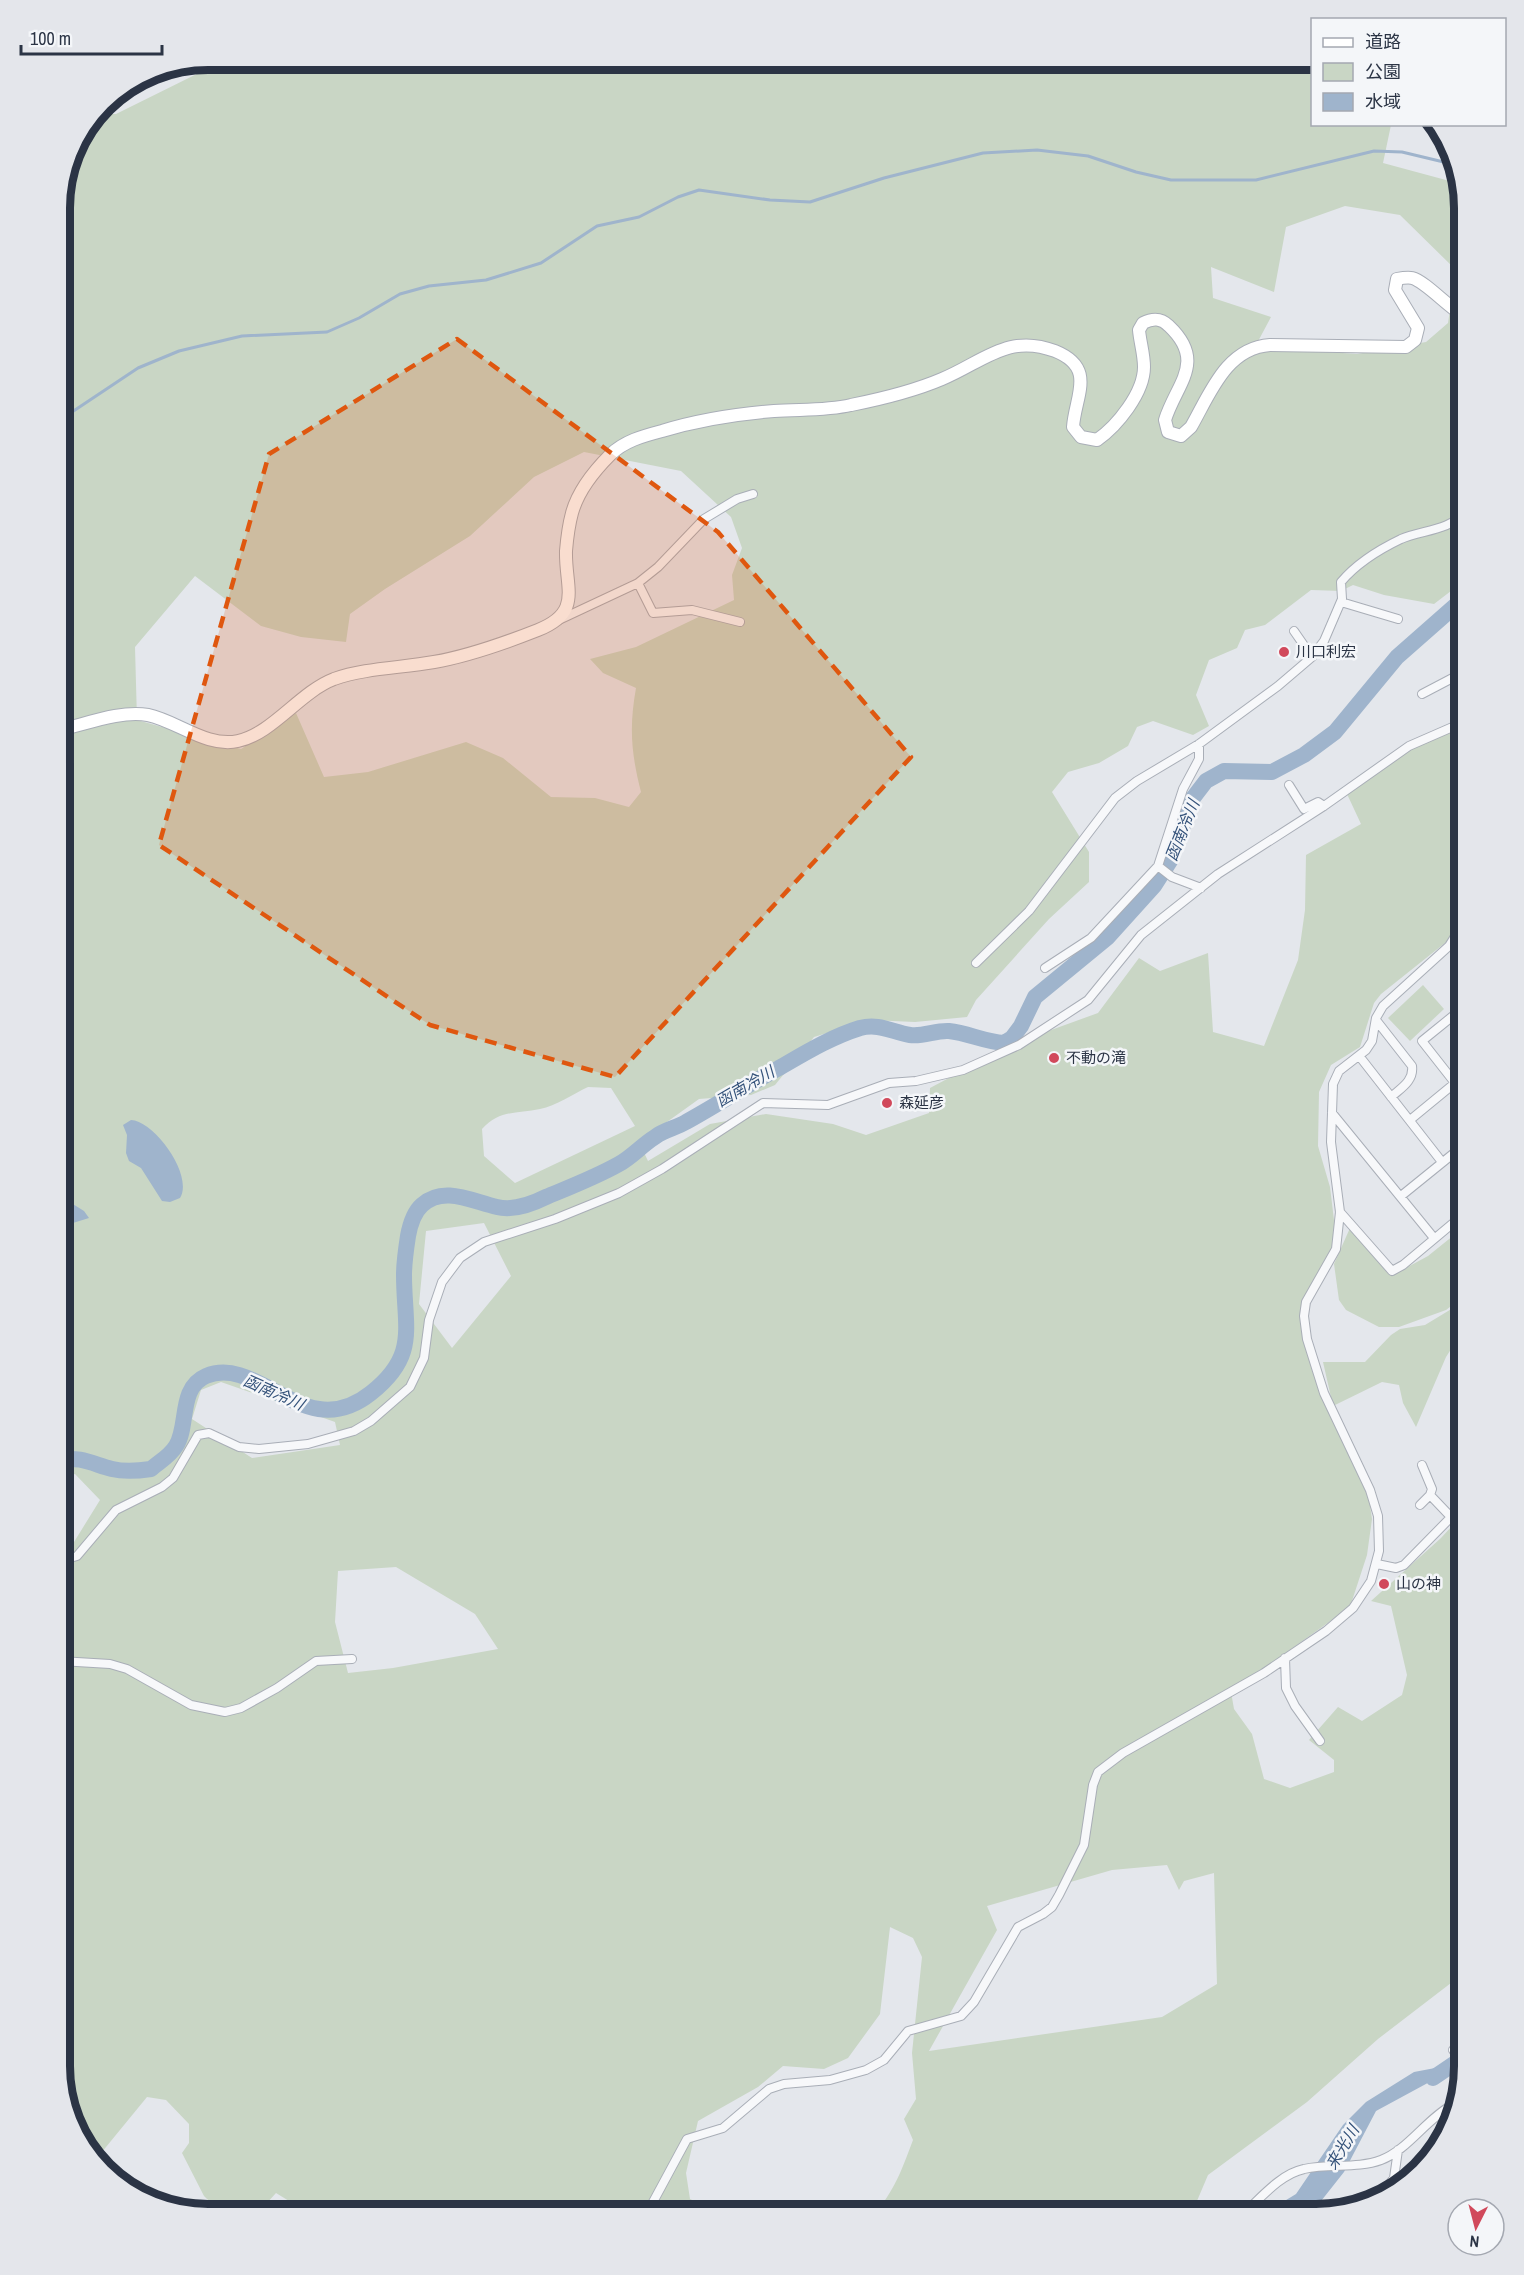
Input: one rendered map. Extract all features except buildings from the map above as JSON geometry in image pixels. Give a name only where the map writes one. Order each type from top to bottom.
[{"type":"street","points":[[556,622],[567,609],[570,594],[566,551],[572,513],[581,492],[612,453],[642,437],[684,424],[739,415],[850,406],[943,378],[999,349],[1026,345],[1056,351],[1077,368],[1082,384],[1082,395],[1073,427],[1081,437],[1097,440],[1115,424],[1142,382],[1144,359],[1139,330],[1143,323],[1155,319],[1166,323],[1173,330],[1188,358],[1184,380],[1165,420],[1168,432],[1181,436],[1191,427],[1230,362],[1248,349],[1270,345],[1406,347],[1415,340],[1418,328],[1395,290],[1397,279],[1412,278],[1424,284],[1454,311]]},
{"type":"street","points":[[71,728],[144,714],[216,742],[237,742],[254,735],[330,681],[348,675],[437,662],[469,654],[556,622],[638,583],[658,567],[704,519],[737,499],[753,494]]},
{"type":"street","points":[[976,963],[1029,911],[1115,798],[1137,781],[1199,744],[1278,686],[1312,657],[1324,641],[1341,602],[1341,582],[1354,566],[1402,538],[1454,521]]},
{"type":"street","points":[[638,583],[653,613],[692,610],[740,622]]},
{"type":"street","points":[[1341,602],[1398,620]]},
{"type":"street","points":[[1294,631],[1312,657]]},
{"type":"street","points":[[1422,694],[1454,677]]},
{"type":"street","points":[[70,1558],[77,1556],[116,1510],[162,1487],[172,1478],[198,1435],[209,1432],[239,1447],[259,1449],[308,1444],[354,1431],[371,1421],[411,1387],[424,1358],[429,1320],[442,1282],[460,1258],[484,1242],[555,1219],[619,1193],[662,1169],[763,1103],[828,1105],[890,1083],[916,1081],[963,1070],[1019,1045],[1088,1000],[1141,935],[1200,888],[1324,806],[1409,746],[1454,726]]},
{"type":"street","points":[[1045,968],[1091,938],[1158,866],[1183,789],[1199,759],[1199,744]]},
{"type":"street","points":[[1289,785],[1304,809],[1318,802],[1324,806]]},
{"type":"street","points":[[1158,866],[1172,877],[1200,888]]},
{"type":"street","points":[[652,2204],[687,2139],[723,2128],[769,2089],[784,2084],[831,2080],[866,2070],[884,2060],[908,2031],[961,2016],[974,2002],[1018,1927],[1052,1907],[1059,1895],[1084,1845],[1093,1785],[1098,1772],[1123,1753],[1264,1673],[1340,1621],[1353,1608],[1371,1581],[1377,1564],[1378,1516],[1363,1474],[1324,1393],[1305,1327],[1306,1302],[1336,1249],[1340,1212],[1331,1142],[1336,1076],[1360,1057],[1371,1041],[1376,1020],[1383,1006],[1449,946],[1454,938]]},
{"type":"street","points":[[1454,1015],[1422,1041],[1454,1082]]},
{"type":"street","points":[[1376,1020],[1412,1066],[1409,1082],[1391,1097]]},
{"type":"street","points":[[1360,1057],[1442,1162]]},
{"type":"street","points":[[1410,1120],[1454,1084]]},
{"type":"street","points":[[1332,1113],[1434,1238]]},
{"type":"street","points":[[1401,1196],[1454,1153]]},
{"type":"street","points":[[1340,1212],[1392,1271],[1403,1265],[1454,1222]]},
{"type":"street","points":[[1422,1465],[1431,1495],[1451,1517]]},
{"type":"street","points":[[1420,1504],[1431,1495]]},
{"type":"street","points":[[1377,1564],[1396,1568],[1404,1565],[1454,1514]]},
{"type":"street","points":[[1285,1658],[1286,1688],[1295,1706],[1320,1741]]},
{"type":"street","points":[[70,1662],[110,1664],[127,1669],[191,1705],[225,1712],[241,1708],[268,1693],[316,1661],[352,1659]]},
{"type":"street","points":[[1254,2204],[1277,2183],[1303,2169],[1360,2164],[1383,2159],[1398,2150],[1423,2125],[1447,2109]]},
{"type":"street","points":[[1392,2181],[1398,2150]]},
{"type":"highlighted area","points":[[457,339],[718,532],[911,757],[615,1077],[430,1025],[159,845],[269,454]]},
{"type":"green space","points":[[203,71],[1311,71],[1311,126],[1391,126],[1383,163],[1450,181],[1454,209],[1454,268],[1400,215],[1345,206],[1286,227],[1274,292],[1211,267],[1213,298],[1271,317],[1255,347],[1357,354],[1426,342],[1448,323],[1454,283],[1454,589],[1434,604],[1384,595],[1353,585],[1341,591],[1311,590],[1265,625],[1245,630],[1237,648],[1209,660],[1196,695],[1209,726],[1193,735],[1153,721],[1137,727],[1128,746],[1099,763],[1068,772],[1052,792],[1089,852],[1089,882],[1049,919],[976,1000],[967,1017],[915,1022],[870,1020],[814,1037],[775,1085],[751,1095],[699,1099],[639,1142],[648,1161],[710,1124],[766,1114],[833,1124],[866,1135],[929,1113],[930,1088],[1015,1043],[1098,1013],[1139,958],[1160,971],[1208,953],[1213,1032],[1264,1046],[1298,960],[1305,910],[1306,855],[1361,824],[1347,794],[1406,752],[1454,728],[1454,936],[1381,994],[1374,1003],[1360,1047],[1331,1065],[1319,1092],[1318,1146],[1330,1187],[1337,1245],[1301,1319],[1333,1411],[1366,1478],[1372,1519],[1367,1555],[1350,1607],[1231,1692],[1234,1709],[1252,1734],[1264,1779],[1290,1788],[1334,1772],[1334,1760],[1309,1740],[1338,1707],[1362,1721],[1402,1695],[1407,1675],[1391,1606],[1371,1601],[1454,1524],[1454,1981],[1378,2039],[1307,2102],[1208,2175],[1196,2204],[882,2204],[897,2180],[913,2140],[904,2119],[916,2099],[912,2053],[922,1957],[913,1938],[890,1927],[880,2014],[848,2058],[824,2069],[783,2066],[758,2087],[698,2121],[686,2173],[690,2199],[701,2204],[291,2204],[276,2193],[266,2204],[212,2204],[204,2196],[182,2153],[189,2143],[189,2124],[166,2100],[147,2097],[101,2153],[89,2135],[75,2102],[70,2066],[70,1542],[74,1542],[100,1500],[75,1474],[70,1475],[71,200],[75,173],[81,156],[94,132],[109,114],[116,114]],"holes":[[[584,452],[681,471],[731,517],[742,548],[732,575],[734,600],[636,647],[590,659],[603,673],[636,688],[632,715],[632,740],[641,792],[629,807],[595,798],[551,797],[503,758],[466,742],[368,772],[324,777],[296,713],[241,749],[137,720],[135,647],[195,576],[261,626],[301,637],[346,642],[350,614],[385,589],[470,536],[534,477]],[[588,1087],[611,1088],[635,1126],[515,1183],[484,1156],[482,1129],[496,1118],[509,1113],[558,1103]],[[484,1223],[511,1276],[452,1348],[419,1304],[426,1231]],[[221,1382],[335,1422],[340,1445],[252,1458],[192,1419],[201,1390]],[[396,1567],[475,1614],[498,1649],[393,1668],[348,1673],[335,1622],[338,1571]],[[1167,1865],[1179,1890],[1184,1881],[1214,1873],[1217,1984],[1162,2017],[929,2051],[997,1930],[987,1906],[1112,1870]]]},
{"type":"green space","points":[[1423,985],[1444,1009],[1410,1041],[1388,1018]]},
{"type":"green space","points":[[1350,1228],[1393,1275],[1428,1256],[1454,1235],[1454,1304],[1446,1310],[1399,1327],[1379,1327],[1346,1310],[1339,1300],[1334,1264]]},
{"type":"green space","points":[[1454,1307],[1454,1345],[1446,1357],[1416,1427],[1403,1403],[1399,1385],[1382,1382],[1333,1406],[1323,1362],[1365,1362],[1391,1335],[1400,1329],[1425,1325]]},
{"type":"water","points":[[131,1120],[150,1129],[177,1163],[183,1188],[180,1198],[170,1202],[162,1201],[141,1168],[129,1161],[126,1153],[127,1135],[123,1125]]},
{"type":"water","points":[[70,1203],[84,1211],[89,1218],[70,1224]]},
{"type":"water","points":[[1451,2065],[1448,2072],[1376,2111],[1344,2172],[1319,2204],[1280,2204],[1296,2194],[1343,2125],[1366,2102],[1414,2072]]},
{"type":"waterway","points":[[71,413],[138,368],[179,351],[242,336],[327,332],[359,318],[400,294],[429,286],[486,280],[541,263],[597,226],[639,217],[678,197],[699,190],[770,200],[810,202],[884,178],[983,153],[1037,150],[1088,156],[1136,172],[1171,180],[1256,180],[1374,151],[1402,152],[1445,162]]},
{"type":"waterway","name":"函南冷川","points":[[70,1459],[121,1471],[151,1469],[174,1450],[180,1438],[191,1389],[206,1376],[226,1373],[245,1377],[304,1405],[325,1410],[347,1407],[371,1393],[386,1379],[403,1353],[406,1340],[404,1270],[408,1236],[416,1212],[431,1199],[440,1196],[459,1197],[503,1208],[535,1202],[610,1169],[659,1135],[686,1122],[818,1046],[860,1028],[879,1027],[915,1035],[949,1031],[1004,1043],[1012,1038],[1021,1026],[1035,997],[1108,937],[1154,886],[1170,861],[1193,798],[1206,781],[1224,771],[1272,772],[1304,755],[1335,732],[1397,657],[1454,607]]},
{"type":"waterway","name":"来光川","points":[[1433,2078],[1454,2064]]},
{"type":"place","name":"川口利宏","points":[[1284,652]]},
{"type":"place","name":"不動の滝","points":[[1054,1058]]},
{"type":"place","name":"森延彦","points":[[887,1103]]},
{"type":"place","name":"山の神","points":[[1384,1584]]}]
